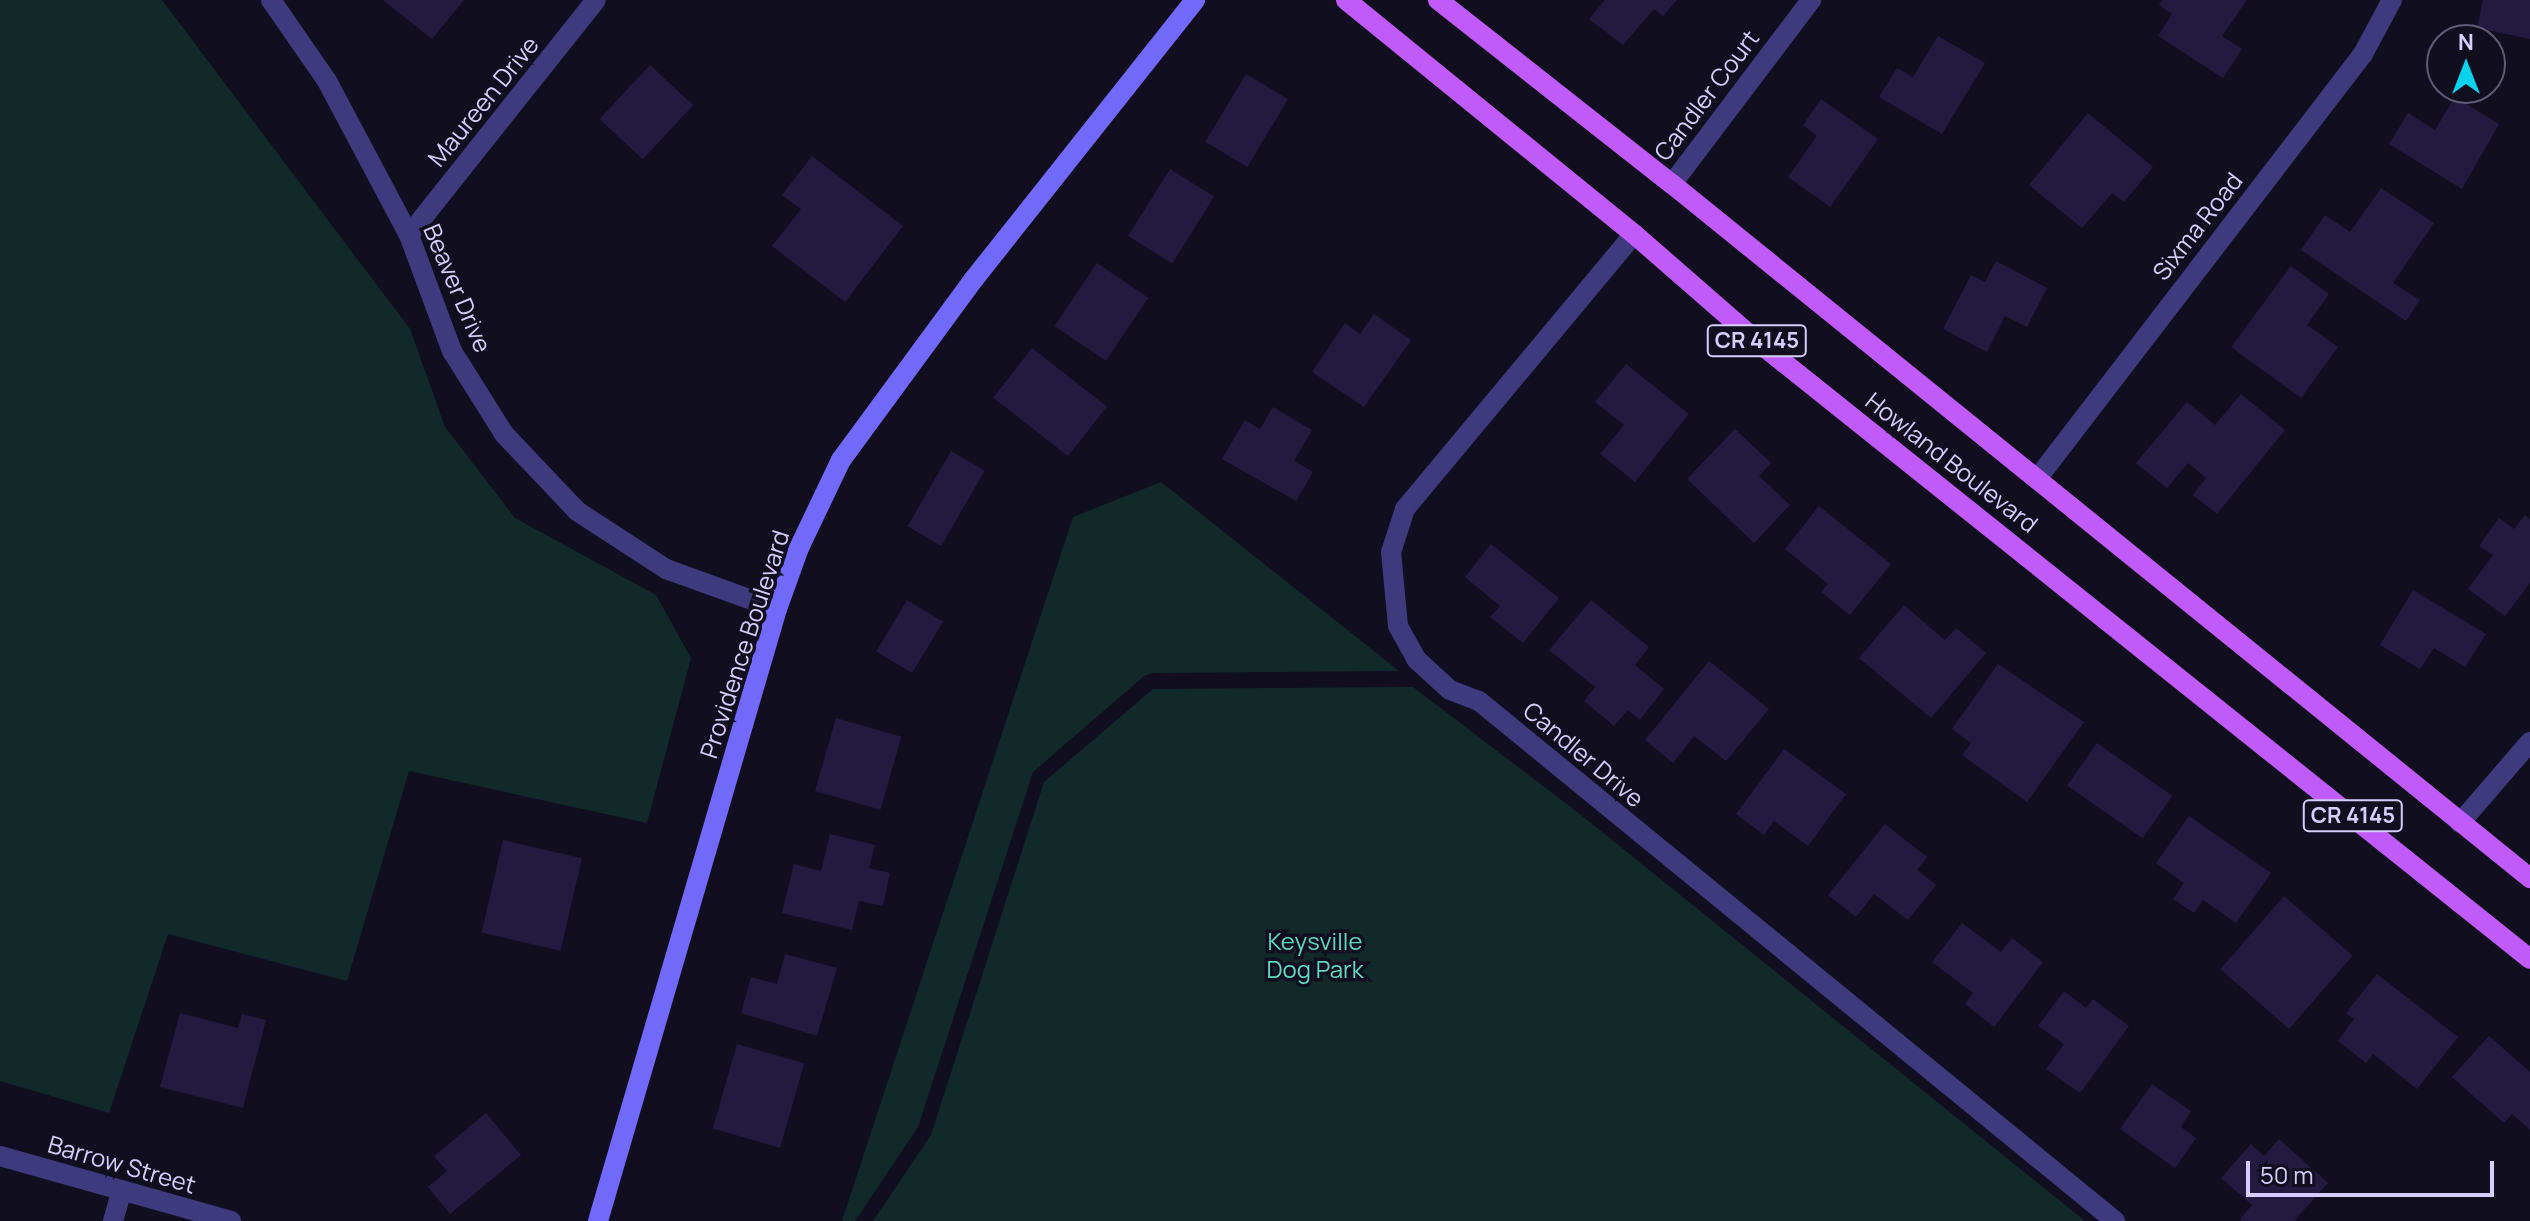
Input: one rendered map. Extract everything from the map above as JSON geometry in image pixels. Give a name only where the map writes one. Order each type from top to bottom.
[{"type":"main road","name":"Providence Boulevard","points":[[598,1221],[777,609],[799,548],[841,460],[974,279],[1195,0]]},
{"type":"main road","name":"Howland Boulevard","points":[[1346,0],[1634,234],[1758,342],[2530,959]]},
{"type":"main road","name":"Howland Boulevard","points":[[1438,0],[1672,184],[2530,878]]},
{"type":"street","name":"Beaver Drive","points":[[271,0],[327,81],[409,235],[452,351],[504,434],[577,511],[666,569],[777,609]]},
{"type":"street","name":"Maureen Drive","points":[[409,235],[596,0]]},
{"type":"street","name":"Candler Court","points":[[1672,184],[1811,0]]},
{"type":"street","name":"Sixma Road","points":[[2037,479],[2363,54],[2392,0]]},
{"type":"street","name":"Candler Drive","points":[[1634,234],[1405,509],[1391,552],[1398,626],[1416,659],[1450,690],[1479,701],[2115,1221]]},
{"type":"street","points":[[2460,823],[2530,742]]},
{"type":"street","name":"Barrow Street","points":[[0,1156],[231,1221]]},
{"type":"street","points":[[113,1221],[122,1190]]},
{"type":"green space","points":[[0,0],[162,0],[410,329],[445,427],[515,518],[656,595],[691,658],[647,823],[409,771],[347,981],[168,934],[109,1113],[0,1081]]},
{"type":"green space","points":[[1161,482],[1399,671],[1153,673],[1144,676],[1033,772],[918,1127],[855,1221],[842,1221],[1073,517]]},
{"type":"green space","name":"Keysville Dog Park","points":[[1413,687],[1576,811],[2085,1221],[873,1221],[931,1135],[1044,782],[1153,689]]},
{"type":"building","points":[[383,0],[464,0],[432,39]]},
{"type":"building","points":[[1605,0],[1677,0],[1663,16],[1654,9],[1623,45],[1589,19]]},
{"type":"building","points":[[2162,0],[2247,0],[2222,36],[2242,49],[2223,78],[2158,36],[2172,14],[2159,5]]},
{"type":"building","points":[[2483,0],[2530,0],[2530,39],[2506,34],[2506,24],[2478,24]]},
{"type":"building","points":[[1938,36],[1985,63],[1942,134],[1879,97],[1897,68],[1913,77]]},
{"type":"building","points":[[650,65],[693,105],[643,159],[600,119]]},
{"type":"building","points":[[1246,74],[1288,99],[1247,167],[1205,142]]},
{"type":"building","points":[[1821,99],[1878,139],[1830,207],[1788,177],[1817,136],[1803,125]]},
{"type":"building","points":[[2451,104],[2466,104],[2499,124],[2462,189],[2389,144],[2408,113],[2435,130]]},
{"type":"building","points":[[2088,113],[2153,167],[2124,202],[2112,193],[2082,228],[2029,185]]},
{"type":"building","points":[[812,156],[903,226],[845,302],[772,246],[801,209],[782,195]]},
{"type":"building","points":[[1170,169],[1214,197],[1172,264],[1128,236]]},
{"type":"building","points":[[2381,188],[2434,223],[2393,283],[2420,300],[2406,321],[2301,250],[2325,215],[2350,232]]},
{"type":"building","points":[[1996,261],[2047,288],[2027,327],[2005,316],[1987,352],[1943,329],[1971,275],[1985,282]]},
{"type":"building","points":[[1097,263],[1148,298],[1106,361],[1055,326]]},
{"type":"building","points":[[2291,266],[2329,294],[2307,325],[2338,347],[2301,398],[2231,347]]},
{"type":"building","points":[[1374,314],[1411,340],[1364,407],[1312,372],[1345,323],[1360,334]]},
{"type":"building","points":[[1032,348],[1107,406],[1068,456],[993,398]]},
{"type":"building","points":[[1626,364],[1689,414],[1635,482],[1600,454],[1624,425],[1595,402]]},
{"type":"building","points":[[2241,394],[2285,430],[2217,514],[2193,495],[2206,478],[2188,463],[2167,488],[2136,463],[2187,402],[2215,425]]},
{"type":"building","points":[[1273,407],[1312,430],[1294,461],[1313,472],[1296,501],[1222,459],[1245,420],[1260,429]]},
{"type":"building","points":[[1735,429],[1771,463],[1759,476],[1790,505],[1754,543],[1687,479]]},
{"type":"building","points":[[951,451],[985,470],[941,546],[908,526]]},
{"type":"building","points":[[1819,506],[1891,564],[1850,615],[1821,592],[1828,584],[1785,549]]},
{"type":"building","points":[[2525,515],[2530,519],[2530,583],[2505,616],[2468,589],[2493,555],[2479,546],[2499,518],[2514,529]]},
{"type":"building","points":[[1491,544],[1559,598],[1523,643],[1490,617],[1500,606],[1465,577]]},
{"type":"building","points":[[2413,590],[2486,634],[2465,667],[2434,648],[2420,669],[2380,645]]},
{"type":"building","points":[[907,600],[943,622],[912,673],[876,651]]},
{"type":"building","points":[[1591,600],[1649,647],[1635,665],[1664,689],[1640,720],[1628,710],[1614,726],[1584,701],[1595,687],[1549,650]]},
{"type":"building","points":[[1904,605],[1945,640],[1956,628],[1986,653],[1931,718],[1859,658]]},
{"type":"building","points":[[1709,661],[1769,709],[1726,761],[1694,736],[1673,763],[1645,740]]},
{"type":"building","points":[[1998,664],[2084,722],[2027,802],[1962,755],[1971,743],[1952,729]]},
{"type":"building","points":[[836,718],[901,737],[880,810],[815,791]]},
{"type":"building","points":[[2097,743],[2172,796],[2143,838],[2067,786]]},
{"type":"building","points":[[1784,749],[1846,794],[1808,846],[1774,821],[1764,835],[1736,814]]},
{"type":"building","points":[[2189,816],[2271,873],[2236,923],[2203,900],[2194,913],[2173,899],[2184,883],[2156,863]]},
{"type":"building","points":[[1885,824],[1927,857],[1917,870],[1936,885],[1908,920],[1874,894],[1856,917],[1828,895]]},
{"type":"building","points":[[830,834],[875,845],[869,868],[890,873],[883,906],[859,901],[852,930],[782,913],[794,864],[821,871]]},
{"type":"building","points":[[503,840],[582,858],[561,951],[482,933]]},
{"type":"building","points":[[2284,896],[2353,956],[2289,1029],[2220,969]]},
{"type":"building","points":[[1962,923],[2001,952],[2012,938],[2043,962],[1994,1027],[1965,1004],[1973,993],[1932,962]]},
{"type":"building","points":[[785,954],[837,968],[817,1036],[741,1013],[751,977],[777,984]]},
{"type":"building","points":[[2377,974],[2458,1037],[2417,1089],[2373,1054],[2366,1063],[2338,1041],[2354,1019],[2346,1013]]},
{"type":"building","points":[[2064,991],[2086,1008],[2093,999],[2129,1026],[2080,1093],[2046,1069],[2064,1044],[2038,1026]]},
{"type":"building","points":[[180,1013],[238,1028],[242,1014],[266,1020],[243,1108],[160,1087]]},
{"type":"building","points":[[2489,1036],[2530,1072],[2530,1130],[2512,1114],[2504,1123],[2452,1077]]},
{"type":"building","points":[[737,1044],[804,1063],[780,1148],[713,1129]]},
{"type":"building","points":[[2152,1084],[2191,1111],[2181,1127],[2196,1138],[2175,1168],[2120,1129]]},
{"type":"building","points":[[486,1113],[521,1155],[450,1214],[428,1187],[447,1171],[434,1156]]},
{"type":"building","points":[[2279,1139],[2328,1183],[2294,1221],[2242,1221],[2240,1219],[2252,1205],[2221,1178],[2251,1144],[2264,1156]]}]
